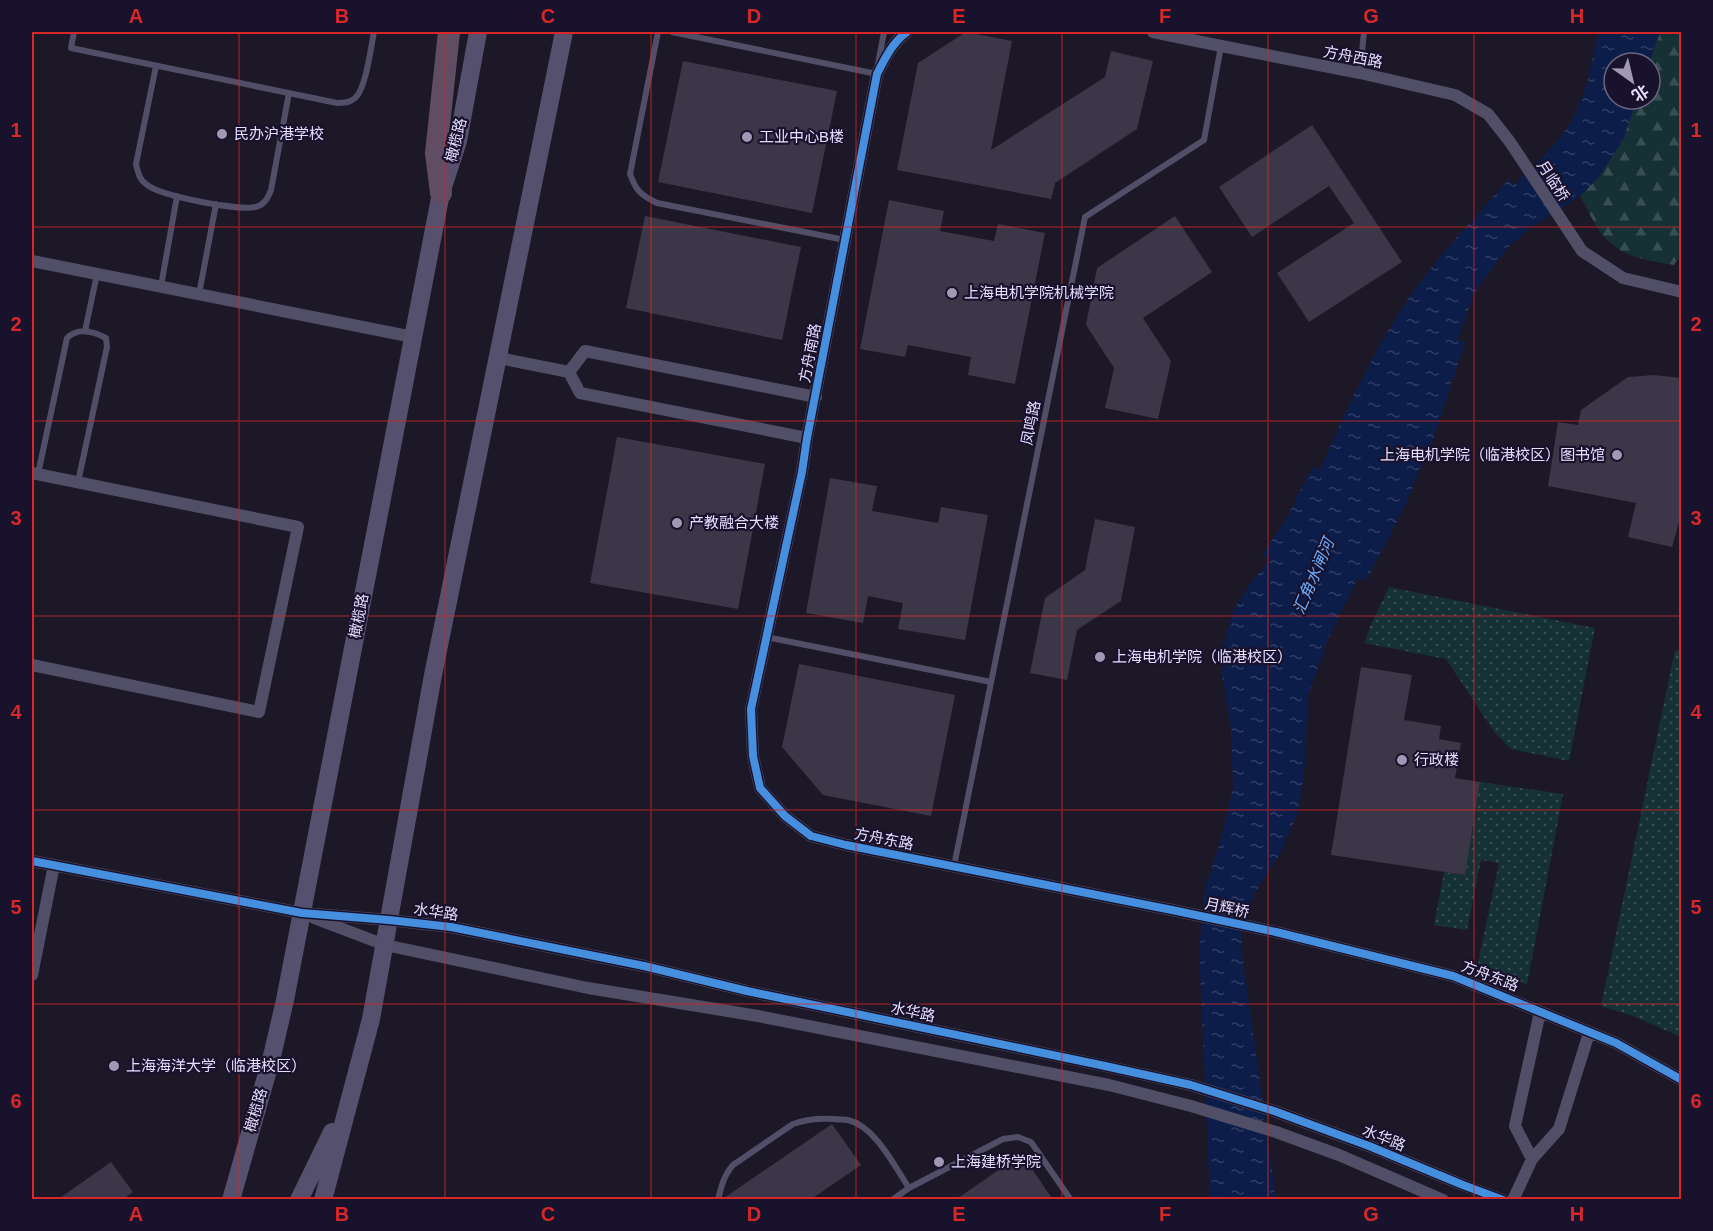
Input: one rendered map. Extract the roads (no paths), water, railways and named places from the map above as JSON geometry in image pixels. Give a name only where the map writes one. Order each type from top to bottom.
[{"type":"highway","points":[[441,193],[435,153],[449,32]]},
{"type":"main road","name":"橄榄路","points":[[231,1200],[272,1056],[285,1000],[441,193],[458,141],[478,32]]},
{"type":"main road","points":[[323,1200],[371,1019],[433,675],[564,32]]},
{"type":"main road","points":[[299,1200],[350,1095]]},
{"type":"street","points":[[877,74],[898,39],[908,32]]},
{"type":"street","name":"方舟西路","points":[[1153,32],[1360,73],[1455,95],[1488,114],[1521,159]]},
{"type":"street","name":"方舟南路","points":[[766,637],[802,472],[877,74]]},
{"type":"street","name":"月临桥","points":[[1521,159],[1582,251],[1623,278],[1682,292]]},
{"type":"street","points":[[32,261],[413,337]]},
{"type":"street","points":[[569,372],[585,351],[816,397]]},
{"type":"street","points":[[499,358],[569,372]]},
{"type":"street","points":[[569,372],[580,393],[807,438]]},
{"type":"street","points":[[32,665],[259,712],[298,527],[35,474]]},
{"type":"street","name":"方舟东路","points":[[766,637],[751,709],[753,756],[760,788],[785,816],[811,836],[1172,910]]},
{"type":"street","points":[[32,861],[302,913],[385,945],[588,988],[758,1016],[1109,1085],[1191,1106],[1276,1132],[1339,1155],[1443,1200]]},
{"type":"street","points":[[32,975],[54,865]]},
{"type":"street","name":"月辉桥","points":[[1172,910],[1276,933]]},
{"type":"street","name":"水华路","points":[[302,913],[451,927],[633,964],[747,991],[1191,1085],[1274,1111],[1369,1146],[1503,1200]]},
{"type":"street","name":"方舟东路","points":[[1276,933],[1453,976],[1616,1044],[1682,1080]]},
{"type":"street","points":[[1532,1160],[1515,1126],[1540,1012]]},
{"type":"street","points":[[1513,1200],[1532,1160],[1559,1129],[1589,1032]]},
{"type":"lane","points":[[74,32],[70,48],[337,103],[356,98],[362,90],[374,32]]},
{"type":"lane","points":[[658,32],[630,174],[642,196],[657,203],[845,240]]},
{"type":"lane","points":[[672,32],[877,74],[884,32]]},
{"type":"lane","points":[[1360,73],[1364,32]]},
{"type":"lane","name":"凤鸣路","points":[[954,867],[1085,217],[1204,140],[1221,46]]},
{"type":"lane","points":[[156,66],[136,164],[138,174],[145,184],[156,191],[216,204],[244,209],[258,207],[266,201],[271,190],[289,93]]},
{"type":"lane","points":[[161,286],[177,196]]},
{"type":"lane","points":[[199,294],[216,204]]},
{"type":"lane","points":[[86,331],[97,274]]},
{"type":"lane","points":[[35,474],[67,338],[80,330],[86,331],[106,338],[107,347],[78,482]]},
{"type":"lane","points":[[766,637],[991,682]]},
{"type":"lane","points":[[718,1200],[724,1177],[733,1165],[793,1124],[821,1119],[849,1120],[868,1131],[877,1140],[909,1188]]},
{"type":"lane","points":[[892,1200],[909,1188],[1003,1139],[1018,1137],[1031,1142],[1071,1200]]},
{"type":"water","name":"汇角水闸河","points":[[1598,32],[1660,32],[1653,51],[1602,51],[1602,111],[1633,111],[1623,140],[1599,177],[1580,196],[1530,228],[1506,249],[1474,294],[1457,340],[1465,342],[1433,439],[1404,508],[1366,581],[1358,578],[1328,639],[1308,695],[1304,777],[1297,815],[1279,855],[1255,893],[1243,919],[1241,947],[1275,1199],[1210,1200],[1199,948],[1205,888],[1221,839],[1233,787],[1231,730],[1222,676],[1224,644],[1233,611],[1249,585],[1270,559],[1262,555],[1287,517],[1312,467],[1320,470],[1368,368],[1410,296],[1447,249],[1509,179],[1512,186],[1552,147],[1577,110],[1591,66]]},
{"type":"place","name":"民办沪港学校","points":[[222,134]]},
{"type":"place","name":"工业中心B楼","points":[[747,137]]},
{"type":"place","name":"上海电机学院机械学院","points":[[952,293]]},
{"type":"place","name":"上海电机学院（临港校区）图书馆","points":[[1617,455]]},
{"type":"place","name":"产教融合大楼","points":[[677,523]]},
{"type":"place","name":"上海电机学院（临港校区）","points":[[1100,657]]},
{"type":"place","name":"行政楼","points":[[1402,760]]},
{"type":"place","name":"上海海洋大学（临港校区）","points":[[114,1066]]},
{"type":"place","name":"上海建桥学院","points":[[939,1162]]}]
